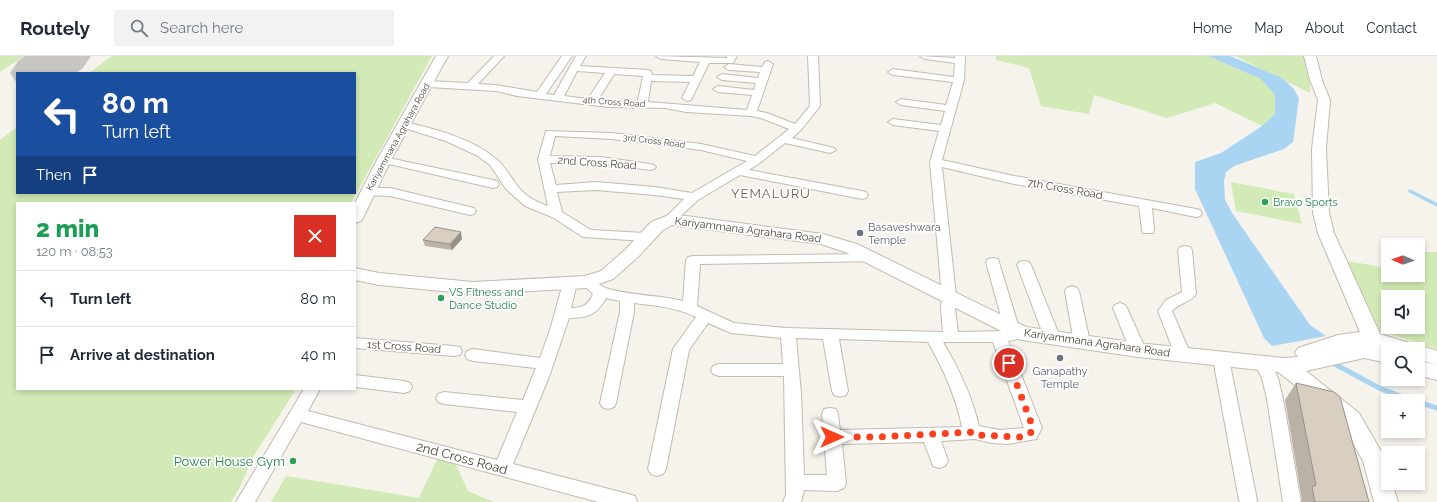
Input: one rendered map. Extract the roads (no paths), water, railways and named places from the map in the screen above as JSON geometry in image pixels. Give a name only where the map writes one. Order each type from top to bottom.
[{"type":"street","name":"Kariyammana Agrahara Road","points":[[356,216],[384,160],[428,84],[442,56]]},
{"type":"street","points":[[470,87],[498,56]]},
{"type":"street","points":[[540,95],[567,56]]},
{"type":"street","points":[[558,97],[581,56]]},
{"type":"street","points":[[661,56],[706,60],[730,60],[732,56]]},
{"type":"street","points":[[669,220],[694,197],[757,160],[797,128],[815,106],[812,72],[813,56]]},
{"type":"street","points":[[925,56],[960,58],[959,80],[936,162],[949,296],[948,310],[951,337]]},
{"type":"street","points":[[1310,56],[1314,73],[1324,100],[1319,149],[1321,213],[1326,234],[1372,348]]},
{"type":"street","points":[[687,98],[706,60]]},
{"type":"street","points":[[729,67],[767,67],[751,113]]},
{"type":"street","points":[[574,68],[648,73],[642,104]]},
{"type":"street","points":[[591,102],[611,71]]},
{"type":"street","points":[[893,72],[959,80]]},
{"type":"street","points":[[722,77],[762,81]]},
{"type":"street","points":[[647,78],[697,79]]},
{"type":"street","name":"4th Cross Road","points":[[428,84],[496,88],[591,102],[665,105],[686,109],[751,113],[763,115],[797,128]]},
{"type":"street","points":[[718,89],[759,93]]},
{"type":"street","points":[[901,102],[951,109]]},
{"type":"street","points":[[893,122],[945,129]]},
{"type":"street","points":[[405,125],[447,138],[474,149],[491,160],[510,186],[529,203],[556,214],[588,234],[645,237]]},
{"type":"street","name":"3rd Cross Road","points":[[544,159],[550,133],[612,136],[694,146],[757,160]]},
{"type":"street","points":[[784,139],[830,150]]},
{"type":"street","points":[[544,159],[556,214]]},
{"type":"street","name":"2nd Cross Road","points":[[544,159],[601,160],[650,167]]},
{"type":"street","points":[[384,160],[493,184]]},
{"type":"street","name":"7th Cross Road","points":[[936,162],[1014,180],[1196,213]]},
{"type":"street","points":[[738,171],[862,195]]},
{"type":"street","points":[[551,189],[596,186],[694,197]]},
{"type":"street","points":[[368,192],[390,192],[470,210]]},
{"type":"street","points":[[1145,203],[1148,230]]},
{"type":"street","name":"Kariyammana Agrahara Road","points":[[356,274],[379,279],[473,288],[586,285],[606,275],[632,253],[656,226],[669,220],[823,239],[851,248],[949,296],[1011,333],[1052,337],[1183,355],[1285,363],[1372,348]]},
{"type":"street","points":[[1183,355],[1165,311],[1171,303],[1189,294],[1185,250]]},
{"type":"street","points":[[690,308],[693,260],[873,258]]},
{"type":"street","points":[[932,336],[952,371],[967,411],[971,430],[977,435],[1020,437],[1030,434],[1033,428],[993,262]]},
{"type":"street","points":[[1024,266],[1052,337]]},
{"type":"street","points":[[586,285],[627,298],[667,302],[690,308],[731,328],[788,333],[951,337],[1011,333]]},
{"type":"street","points":[[502,468],[528,407],[564,313],[586,285]]},
{"type":"street","points":[[564,313],[580,313],[590,311],[595,306],[586,285]]},
{"type":"street","points":[[1072,292],[1082,342]]},
{"type":"street","points":[[608,403],[627,312],[627,298]]},
{"type":"street","points":[[1120,308],[1138,350]]},
{"type":"street","points":[[657,469],[681,350],[705,316]]},
{"type":"street","points":[[788,333],[793,393],[795,494],[792,502]]},
{"type":"street","points":[[830,334],[840,391]]},
{"type":"street","name":"1st Cross Road","points":[[356,343],[454,351]]},
{"type":"street","points":[[1425,354],[1437,358]]},
{"type":"street","points":[[473,355],[545,364]]},
{"type":"street","points":[[1221,359],[1248,500]]},
{"type":"street","points":[[1292,502],[1275,399],[1270,378],[1285,363],[1351,419],[1374,460],[1386,502]]},
{"type":"street","points":[[1425,369],[1437,373]]},
{"type":"street","points":[[719,370],[791,370]]},
{"type":"street","points":[[356,381],[404,387]]},
{"type":"street","points":[[245,502],[311,390]]},
{"type":"street","points":[[444,398],[528,407]]},
{"type":"street","name":"2nd Cross Road","points":[[296,414],[502,468],[609,500],[628,502]]},
{"type":"street","points":[[795,482],[837,482],[830,414]]},
{"type":"street","points":[[832,437],[876,437],[974,432]]},
{"type":"street","points":[[930,434],[939,461]]},
{"type":"water","points":[[1208,56],[1230,56],[1282,78],[1293,88],[1299,98],[1293,142],[1284,149],[1234,166],[1226,172],[1224,181],[1225,200],[1232,213],[1310,325],[1326,336],[1272,346],[1264,338],[1195,189],[1195,162],[1221,153],[1262,126],[1275,114],[1275,95],[1261,79]]},
{"type":"waterway","points":[[1410,191],[1437,205]]},
{"type":"waterway","points":[[1331,362],[1381,389],[1395,394]]},
{"type":"waterway","points":[[1425,404],[1437,408]]},
{"type":"place","name":"Bravo Sports","points":[[1265,202]]},
{"type":"place","name":"Basaveshwara Temple","points":[[860,233]]},
{"type":"place","name":"VS Fitness and Dance Studio","points":[[441,298]]},
{"type":"place","name":"Ganapathy Temple","points":[[1060,358]]},
{"type":"place","name":"Power House Gym","points":[[293,461]]},
{"type":"district","name":"YEMALURU","points":[[771,193]]}]
